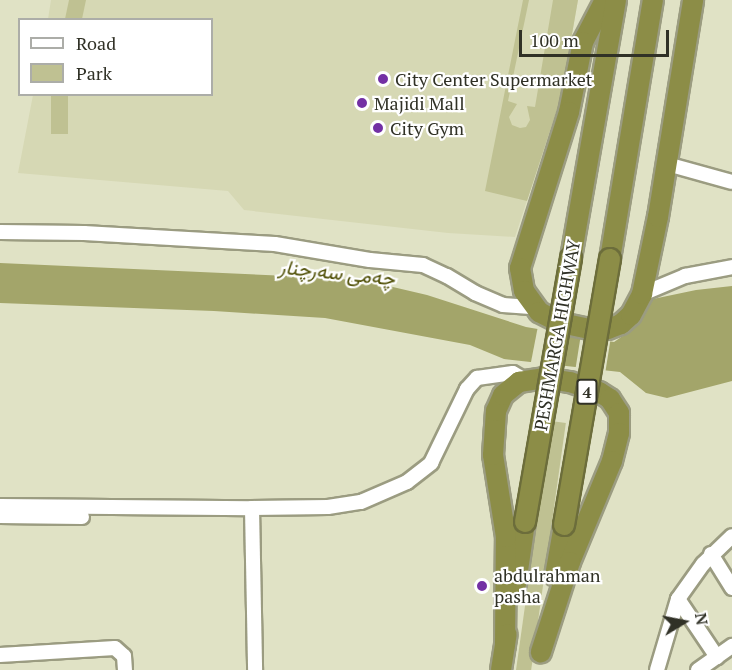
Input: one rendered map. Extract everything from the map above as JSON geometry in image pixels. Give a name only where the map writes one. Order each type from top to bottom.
[{"type":"highway","points":[[605,0],[583,42],[569,112],[522,260],[522,285],[534,307],[544,315],[570,326],[608,329],[629,318],[642,294],[650,267],[693,0]]},
{"type":"highway","name":"PESHMARGA HIGHWAY","points":[[501,670],[616,0]]},
{"type":"highway","name":"4","points":[[540,661],[610,259],[652,0]]},
{"type":"highway","points":[[505,645],[506,537],[494,467],[495,418],[503,395],[512,386],[525,380],[553,379],[599,392],[612,402],[620,422],[612,461],[580,534],[540,661]]},
{"type":"street","points":[[667,164],[732,182]]},
{"type":"street","points":[[0,232],[84,233],[275,244],[370,260],[423,265],[447,276],[475,294],[503,305],[534,307]]},
{"type":"street","points":[[642,294],[685,276],[732,267]]},
{"type":"street","points":[[0,516],[252,513],[344,505],[392,490],[416,477],[437,455],[467,389],[477,378],[513,373],[525,380]]},
{"type":"street","points":[[0,506],[252,513]]},
{"type":"street","points":[[252,513],[255,670]]},
{"type":"street","points":[[657,670],[678,599],[711,554],[732,536]]},
{"type":"street","points":[[711,554],[732,588]]},
{"type":"street","points":[[678,599],[717,657]]},
{"type":"street","points":[[698,670],[732,646]]},
{"type":"street","points":[[0,655],[115,648],[124,656],[125,670]]},
{"type":"shaded area","points":[[51,0],[578,0],[561,97],[515,237],[448,233],[244,210],[228,191],[18,173],[33,96],[213,96],[213,18],[48,18]]},
{"type":"shaded area","points":[[0,263],[334,278],[380,284],[427,295],[526,327],[614,342],[630,331],[653,299],[696,290],[732,286],[732,381],[667,398],[646,393],[620,372],[504,359],[470,345],[325,318],[214,311],[0,303]]},
{"type":"green space","points":[[69,0],[86,0],[82,18],[65,18]]},
{"type":"green space","points":[[523,0],[529,0],[508,101],[517,104],[509,117],[512,125],[520,128],[526,127],[530,120],[527,106],[535,107],[553,0],[578,0],[561,97],[527,201],[485,191]]},
{"type":"green space","points":[[51,96],[68,96],[68,134],[51,134]]},
{"type":"green space","points":[[551,421],[566,423],[531,670],[516,670]]},
{"type":"pier","points":[[538,326],[569,332],[562,372],[530,366]]},
{"type":"pier","points":[[581,334],[611,339],[605,374],[575,370]]},
{"type":"place","name":"City Center Supermarket","points":[[383,79]]},
{"type":"place","name":"Majidi Mall","points":[[362,103]]},
{"type":"place","name":"City Gym","points":[[378,128]]},
{"type":"place","name":"abdulrahman pasha","points":[[482,586]]},
{"type":"water label","name":"چەمی سەرچنار","points":[[337,272]]}]
